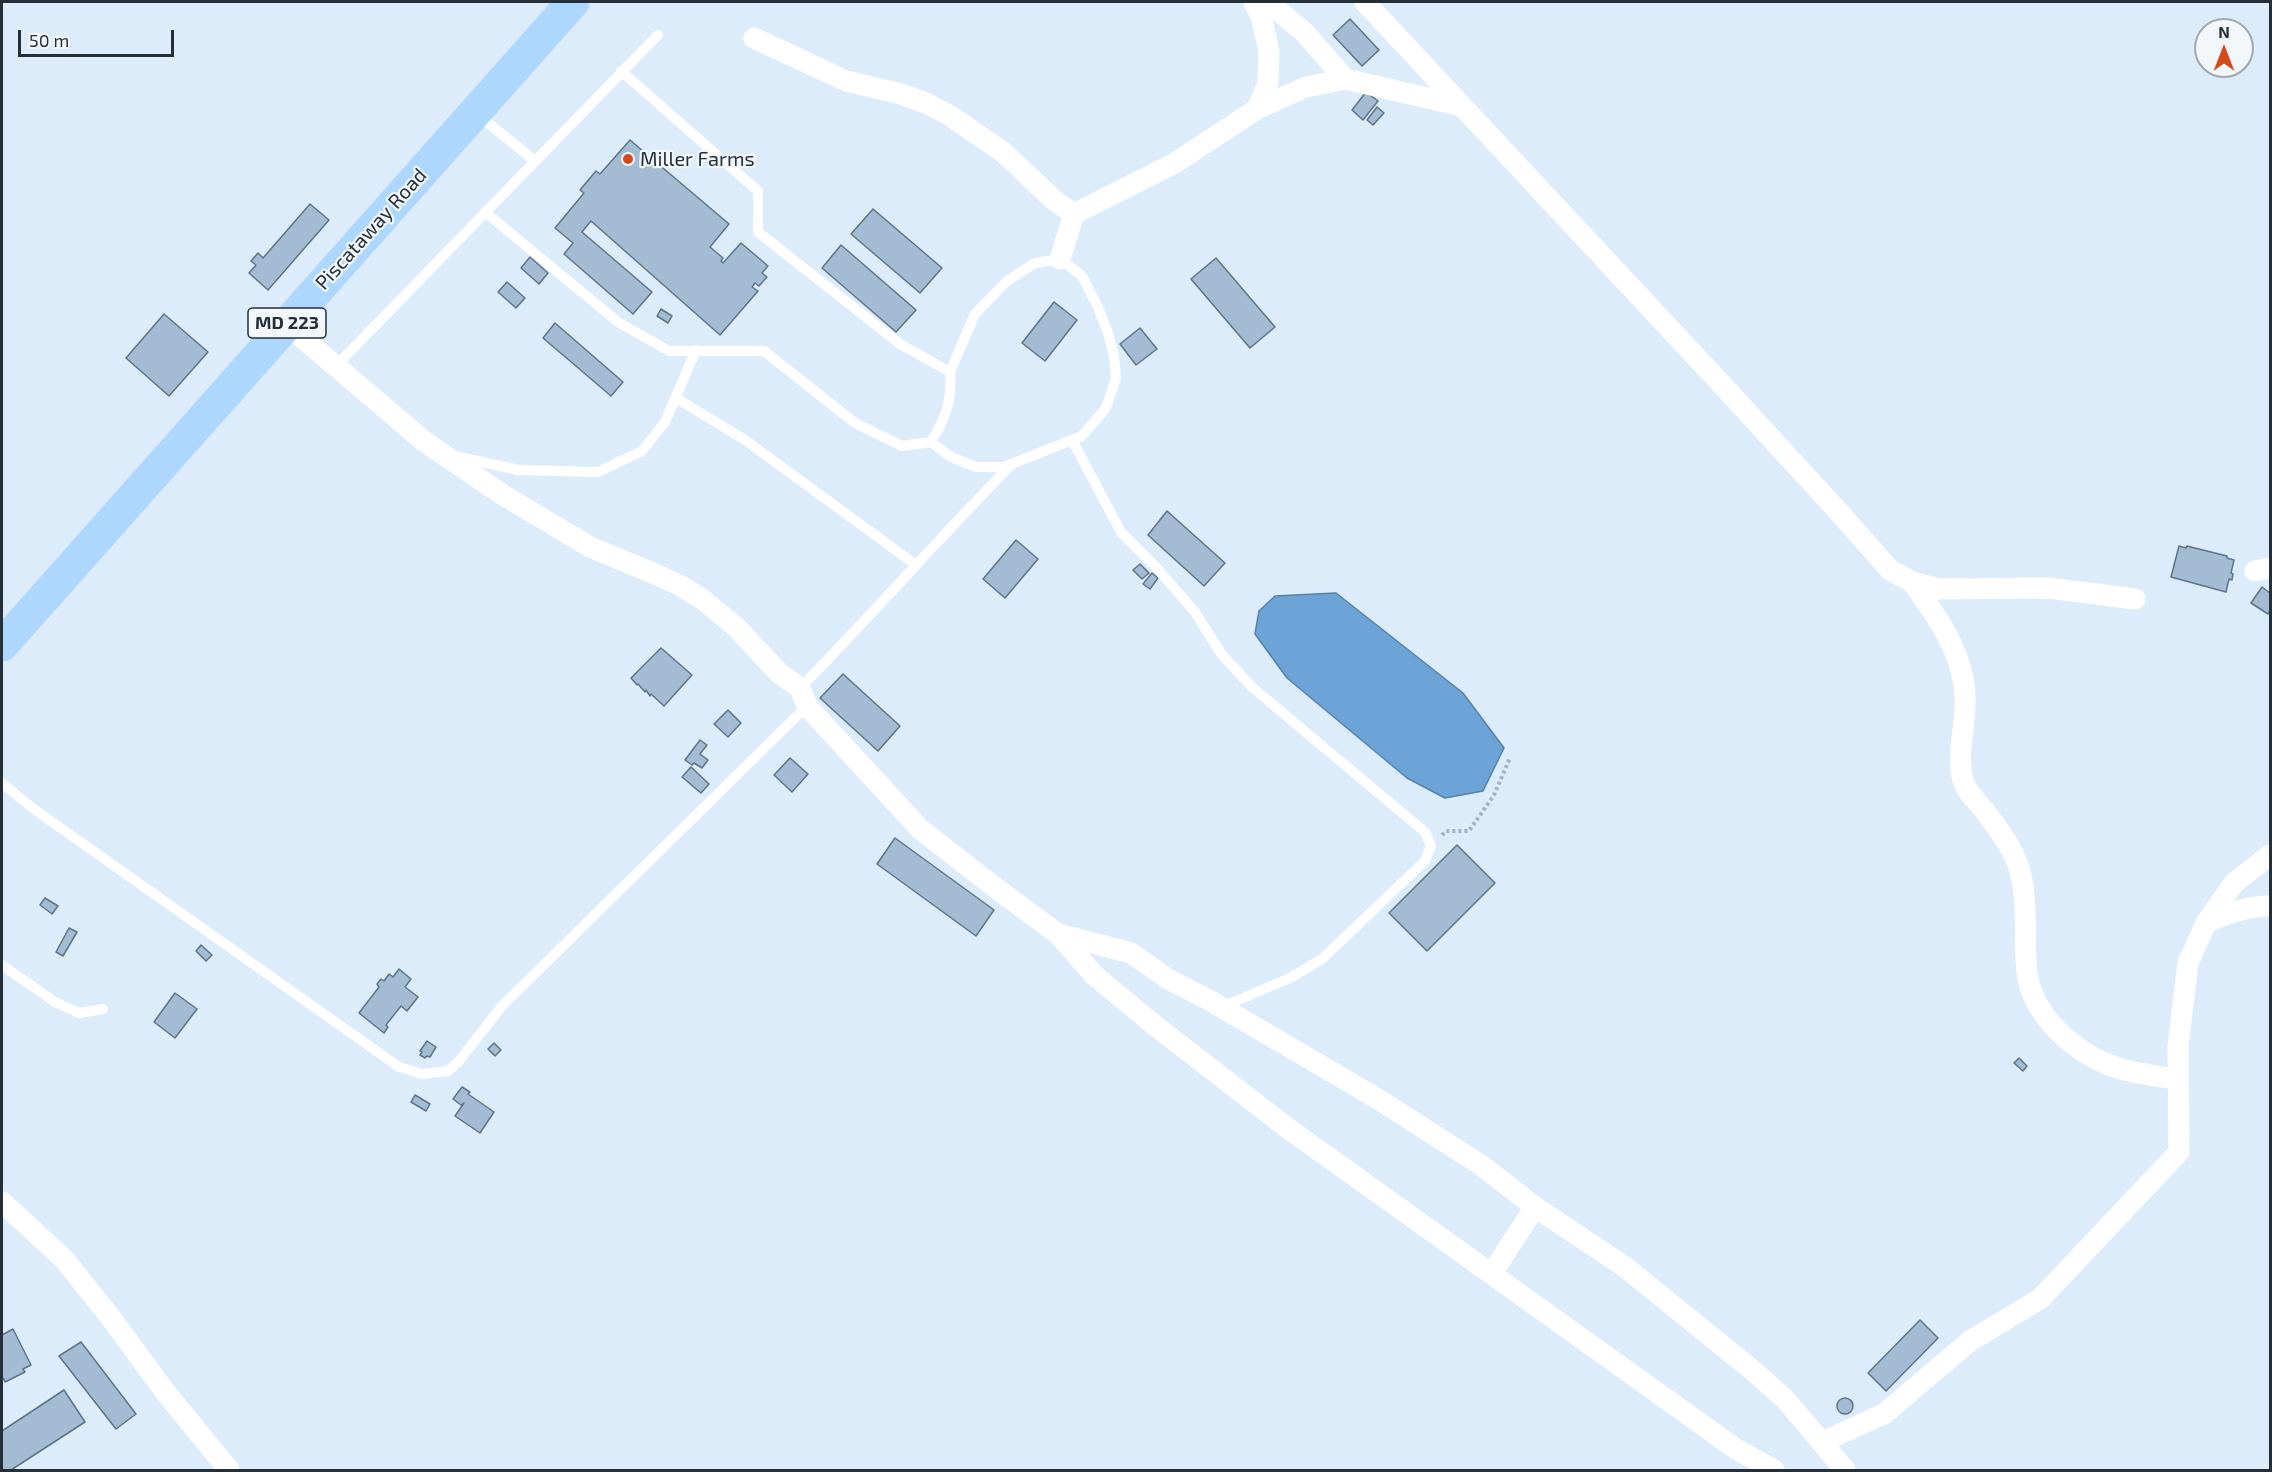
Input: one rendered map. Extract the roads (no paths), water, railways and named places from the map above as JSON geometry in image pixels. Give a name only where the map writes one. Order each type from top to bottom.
[{"type":"main road","name":"Piscataway Road","points":[[2,645],[573,2]]},
{"type":"street","points":[[1254,2],[1265,28],[1269,51],[1268,83],[1257,109]]},
{"type":"street","points":[[1268,2],[1305,33],[1345,79]]},
{"type":"street","points":[[1365,2],[1837,510],[1885,565],[1912,582],[1938,589],[2049,588],[2134,599]]},
{"type":"street","points":[[754,38],[846,81],[901,94],[949,115],[1003,152],[1054,200],[1074,214]]},
{"type":"street","points":[[1060,259],[1074,214],[1175,163],[1257,109],[1306,87],[1345,79],[1462,106]]},
{"type":"street","points":[[286,324],[440,453],[566,534],[590,547],[688,590],[721,614],[804,697],[920,829],[1058,934],[1094,975],[1153,1024],[1286,1127],[1736,1449],[1774,1470]]},
{"type":"street","points":[[1912,582],[1939,620],[1956,655],[1962,678],[1965,698],[1960,757],[1962,777],[1968,792],[2006,841],[2019,866],[2025,897],[2024,940],[2027,975],[2035,999],[2052,1024],[2087,1054],[2114,1067],[2140,1074],[2177,1079]]},
{"type":"street","points":[[1822,1442],[1884,1414],[1970,1341],[2040,1299],[2179,1152],[2180,1121],[2177,1079],[2180,1016],[2188,963],[2206,923],[2234,883],[2271,855]]},
{"type":"street","points":[[2206,923],[2222,915],[2253,906],[2271,906]]},
{"type":"street","points":[[1058,934],[1131,953],[1168,979],[1378,1099],[1481,1165],[1535,1207],[1625,1267],[1751,1369],[1785,1399],[1845,1470]]},
{"type":"street","points":[[2,1202],[63,1259],[111,1318],[166,1393],[229,1470]]},
{"type":"street","points":[[1492,1273],[1535,1207]]},
{"type":"lane","points":[[335,367],[658,35]]},
{"type":"lane","points":[[621,71],[758,191],[758,232],[900,344],[950,372]]},
{"type":"lane","points":[[475,112],[535,161]]},
{"type":"lane","points":[[485,212],[618,322],[669,351],[764,351],[855,423],[902,446],[931,442],[951,457],[976,467],[1004,467],[1082,436],[1106,408],[1116,378],[1114,356],[1098,307],[1082,276],[1060,259],[1035,263],[1007,281],[975,314],[950,372],[952,394],[945,419],[931,442]]},
{"type":"lane","points":[[440,453],[518,470],[598,472],[642,451],[665,422],[696,350]]},
{"type":"lane","points":[[676,398],[745,440],[916,565]]},
{"type":"lane","points":[[1072,440],[1121,532],[1155,566],[1195,612],[1222,655],[1253,688],[1425,832],[1431,846],[1425,861],[1322,959],[1290,978],[1221,1008]]},
{"type":"lane","points":[[2,783],[31,807],[399,1066],[422,1074],[448,1071],[459,1061],[502,1006],[804,697],[916,565],[1013,463]]},
{"type":"lane","points":[[2,965],[55,1002],[79,1013],[104,1009]]},
{"type":"water","points":[[1336,593],[1463,693],[1504,748],[1483,791],[1445,798],[1407,778],[1287,678],[1255,634],[1259,611],[1275,596]]},
{"type":"place","name":"Miller Farms","points":[[628,159]]}]
